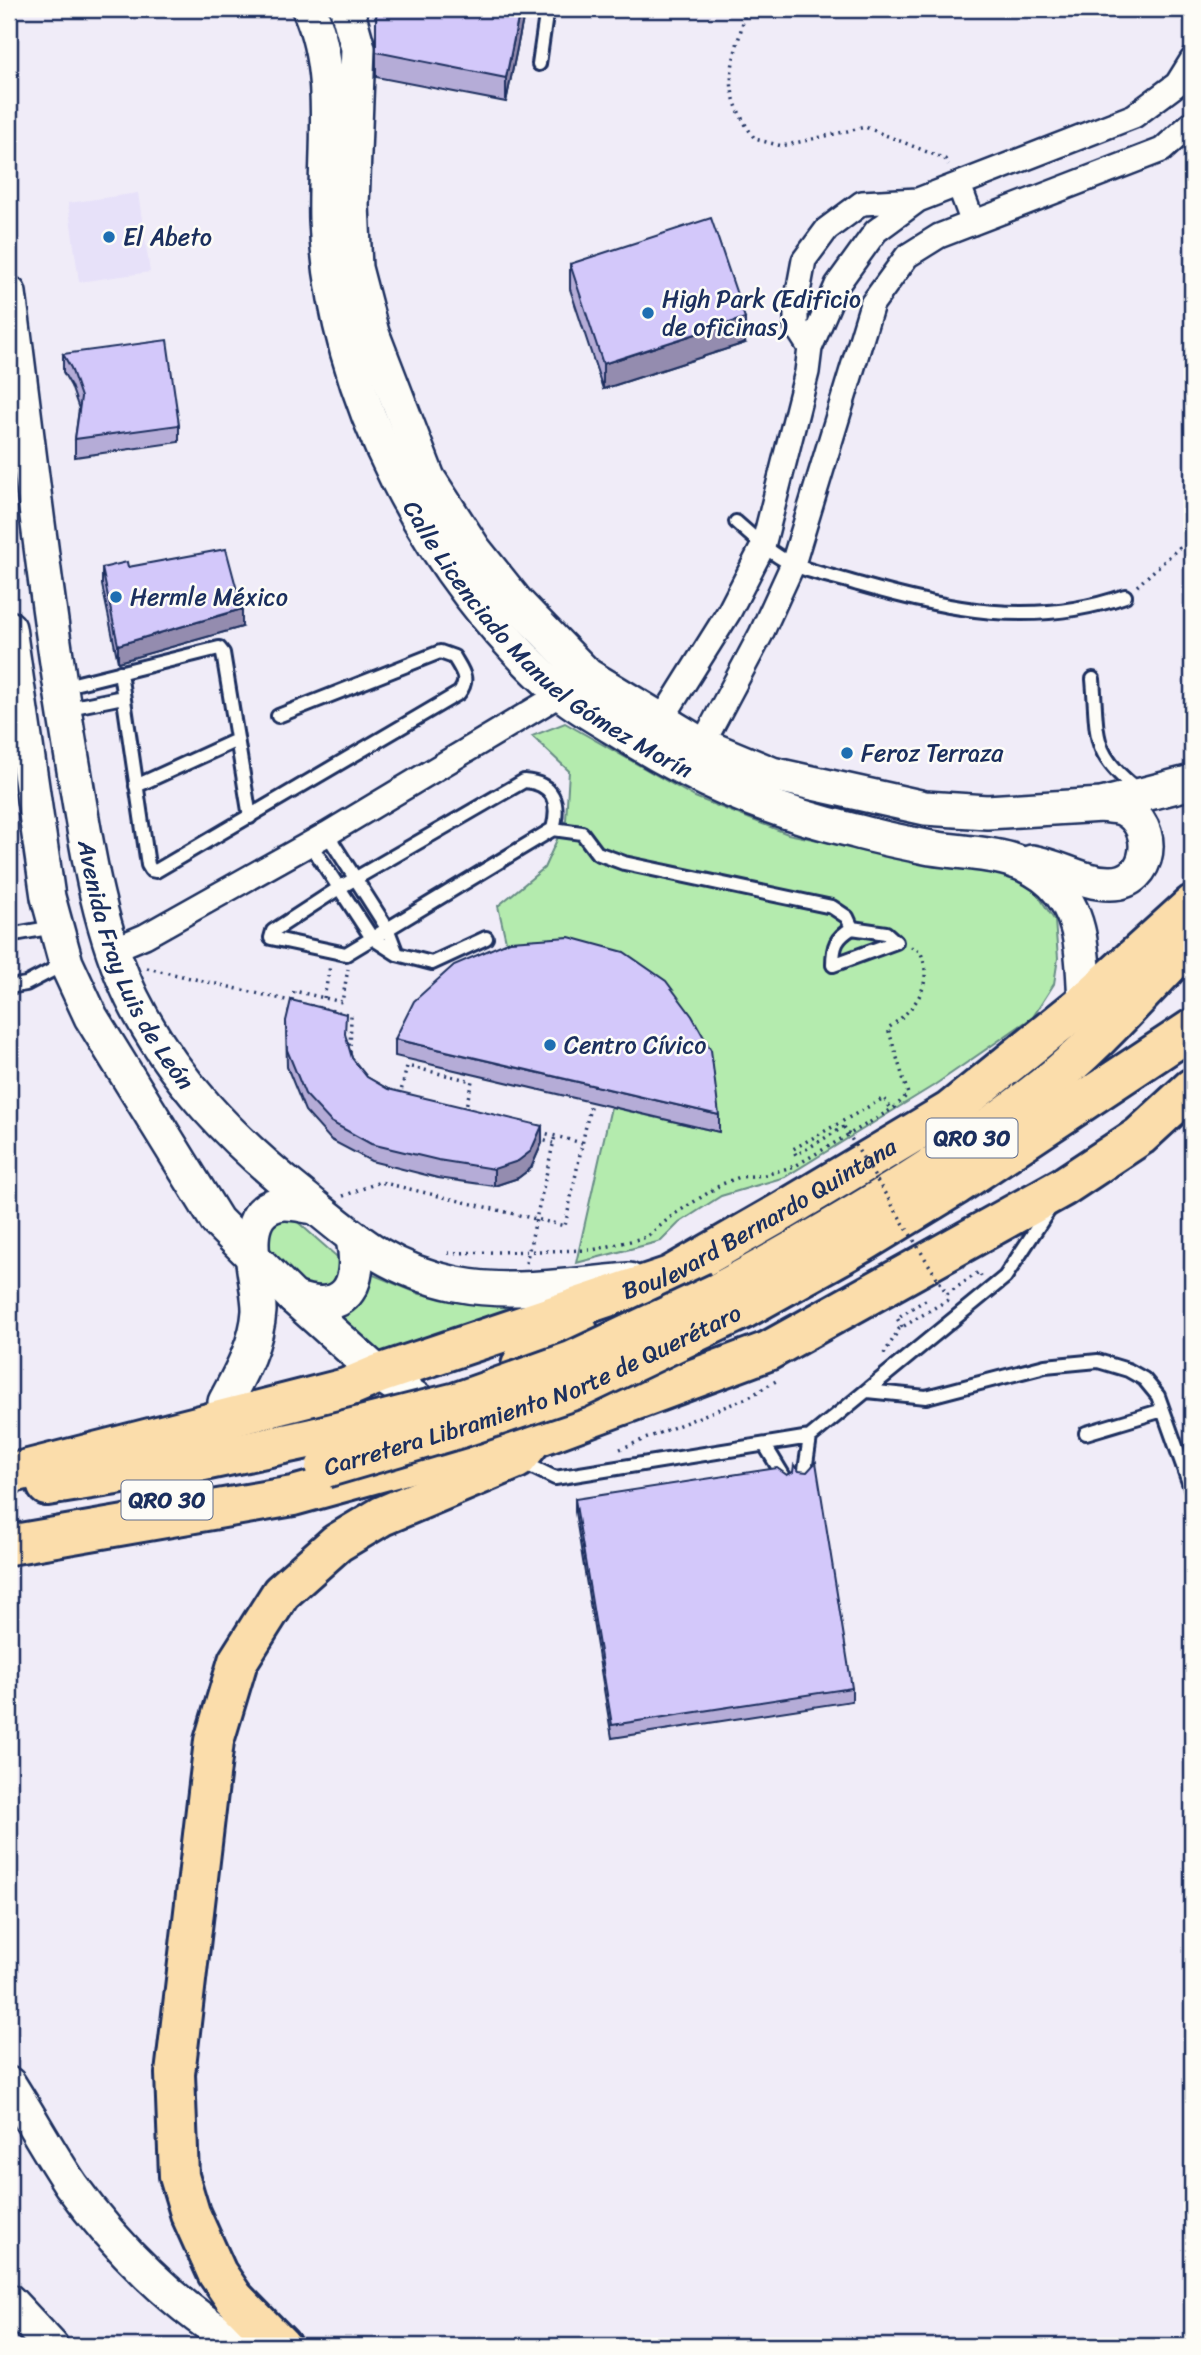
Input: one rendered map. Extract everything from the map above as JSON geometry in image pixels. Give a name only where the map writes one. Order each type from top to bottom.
[{"type":"highway","name":"Boulevard Bernardo Quintana","points":[[379,1374],[670,1276],[950,1111],[1085,1002],[1192,905]]},
{"type":"highway","name":"Carretera Libramiento Norte de Querétaro","points":[[730,1301],[1045,1086],[1192,941]]},
{"type":"highway","name":"Carretera Libramiento Norte de Querétaro","points":[[9,1493],[204,1461],[321,1453],[730,1301],[862,1243],[957,1185],[1192,1029]]},
{"type":"highway","points":[[281,2346],[233,2298],[217,2273],[190,2213],[179,2176],[175,2074],[214,1741],[238,1661],[281,1593],[337,1543],[382,1516],[525,1448],[628,1404],[768,1351],[1063,1187],[1140,1136],[1192,1088]]},
{"type":"highway","points":[[628,1404],[554,1405],[532,1396],[521,1388],[518,1374],[522,1359],[534,1348],[680,1293],[937,1145],[950,1111]]},
{"type":"highway","points":[[9,1452],[324,1379],[379,1374]]},
{"type":"highway","points":[[9,1474],[346,1388],[379,1374]]},
{"type":"highway","points":[[9,1545],[293,1496],[482,1444],[525,1448]]},
{"type":"highway","name":"Carretera Libramiento Norte de Querétaro","points":[[9,1528],[293,1478],[321,1453]]},
{"type":"main road","name":"Calle Licenciado Manuel Gómez Morín","points":[[309,9],[318,29],[326,88],[326,217],[330,276],[338,321],[374,428],[397,481],[492,624],[687,772],[767,807],[858,832],[933,848],[1013,859],[1049,880],[1069,902],[1078,927],[1085,1002]]},
{"type":"main road","name":"Calle Licenciado Manuel Gómez Morín","points":[[347,9],[358,48],[352,205],[355,268],[372,334],[428,478],[474,549],[518,604],[575,685],[660,722],[702,745],[772,774],[925,808],[987,812],[1102,805],[1192,782]]},
{"type":"main road","name":"Avenida Fray Luis de León","points":[[9,293],[22,498],[63,699],[97,897],[112,950],[133,999],[186,1084],[250,1155],[353,1239],[384,1260],[416,1273],[489,1288],[670,1276]]},
{"type":"main road","name":"Avenida Fray Luis de León","points":[[9,628],[17,750],[55,927],[66,963],[91,1017],[217,1221],[293,1298],[379,1374],[482,1444]]},
{"type":"main road","points":[[1013,859],[1049,865],[1113,884],[1133,876],[1145,863],[1149,846],[1139,825],[1124,809],[1102,805]]},
{"type":"main road","points":[[225,1402],[250,1353],[259,1312],[254,1259],[255,1225],[269,1208],[280,1203],[315,1207]]},
{"type":"main road","points":[[293,1298],[326,1304],[338,1301],[356,1280],[358,1264],[353,1239]]},
{"type":"main road","points":[[9,2084],[72,2185],[119,2241],[160,2286],[225,2336],[243,2346]]},
{"type":"main road","points":[[9,2301],[51,2346]]},
{"type":"street","points":[[660,722],[729,612],[763,546],[807,372],[810,348],[837,285],[876,231],[918,200],[1134,116],[1177,84],[1192,60]]},
{"type":"street","points":[[702,745],[761,634],[793,564],[872,304],[907,256],[939,236],[1162,150],[1192,122]]},
{"type":"street","points":[[959,185],[973,223]]},
{"type":"street","points":[[810,348],[796,326],[796,303],[804,260],[827,229],[862,203],[918,200]]},
{"type":"street","points":[[112,950],[145,936],[318,838],[575,685]]},
{"type":"lane","points":[[539,64],[546,15],[542,9]]},
{"type":"lane","points":[[736,522],[763,546],[793,564],[963,611],[1037,614],[1094,607],[1125,596]]},
{"type":"lane","points":[[63,699],[120,672],[219,648],[223,653],[250,817]]},
{"type":"lane","points":[[120,672],[151,870],[250,817],[458,693],[465,685],[466,678],[454,657],[440,652],[278,716]]},
{"type":"lane","points":[[1093,678],[1100,750],[1113,771],[1144,795]]},
{"type":"lane","points":[[63,699],[123,697]]},
{"type":"lane","points":[[136,786],[237,740]]},
{"type":"lane","points":[[553,829],[559,810],[552,793],[539,782],[524,782],[339,888],[271,935],[277,940],[339,954],[352,951],[553,829],[582,833],[597,853],[624,863],[832,907],[847,917],[852,928]]},
{"type":"lane","points":[[318,838],[356,880],[387,928],[397,954]]},
{"type":"lane","points":[[318,838],[339,888],[372,938],[397,954],[432,963],[486,938]]},
{"type":"lane","points":[[9,935],[55,927]]},
{"type":"lane","points":[[852,928],[886,933],[896,942],[833,965],[833,947],[838,937],[852,928]]},
{"type":"lane","points":[[9,987],[26,984],[66,963]]},
{"type":"lane","points":[[525,1448],[555,1478],[766,1447],[810,1437],[963,1315],[1005,1277],[1063,1187]]},
{"type":"lane","points":[[867,1391],[926,1397],[1045,1366],[1098,1361],[1144,1379],[1158,1396],[1192,1491]]},
{"type":"lane","points":[[1086,1433],[1163,1410]]},
{"type":"lane","points":[[804,1477],[810,1437]]},
{"type":"lane","points":[[766,1447],[786,1480]]},
{"type":"path","points":[[746,9],[729,83],[737,112],[755,139],[782,146],[865,127],[945,159],[959,185]]},
{"type":"path","points":[[1125,596],[1192,536]]},
{"type":"path","points":[[439,1253],[593,1250],[647,1237],[673,1215],[722,1184],[740,1177],[765,1175],[795,1166],[894,1108],[908,1094],[888,1028],[920,998],[926,977],[926,964],[920,951],[896,942]]},
{"type":"path","points":[[298,944],[295,958],[331,967],[324,998]]},
{"type":"path","points":[[292,1000],[294,991],[342,1002],[352,951]]},
{"type":"path","points":[[148,975],[147,967],[351,1015],[351,1063]]},
{"type":"path","points":[[409,1101],[399,1099],[407,1066],[472,1081],[463,1120]]},
{"type":"path","points":[[851,1130],[890,1107],[884,1098],[793,1149],[796,1155],[844,1127],[947,1294],[979,1272],[983,1278],[902,1327]]},
{"type":"path","points":[[315,1207],[380,1182],[565,1226],[591,1102]]},
{"type":"path","points":[[453,1111],[464,1114]]},
{"type":"path","points":[[529,1129],[582,1143]]},
{"type":"path","points":[[527,1136],[553,1143]]},
{"type":"path","points":[[521,1287],[555,1136]]},
{"type":"shaded area","name":"El Abeto","points":[[138,193],[150,272],[79,282],[68,203]]},
{"type":"green space","points":[[565,723],[695,797],[788,834],[882,853],[998,868],[1034,889],[1055,921],[1058,958],[1054,984],[1033,1017],[933,1086],[785,1177],[721,1196],[679,1223],[661,1241],[576,1263],[611,1107],[719,1132],[510,959],[498,906],[544,868],[566,820],[569,771],[532,736]]},
{"type":"green space","points":[[265,1217],[292,1217],[344,1263],[420,1294],[493,1305],[565,1303],[372,1355],[257,1256]]},
{"type":"building","points":[[378,9],[520,9],[506,78],[376,52]]},
{"type":"building","points":[[711,218],[745,318],[603,364],[570,264]]},
{"type":"building","points":[[167,340],[179,425],[75,439],[81,397],[63,354]]},
{"type":"building","points":[[226,549],[242,609],[118,645],[102,568],[127,562],[128,567]]},
{"type":"building","name":"Centro Cívico","points":[[569,937],[624,952],[666,981],[692,1016],[711,1050],[719,1115],[395,1039],[414,1001],[454,965],[510,941]]},
{"type":"building","points":[[291,1000],[346,1014],[345,1034],[352,1058],[367,1077],[388,1089],[542,1126],[531,1151],[518,1161],[494,1169],[438,1160],[371,1144],[331,1122],[305,1094],[287,1050],[286,1021]]},
{"type":"building","points":[[816,1462],[852,1688],[612,1725],[575,1499],[777,1468],[787,1475],[793,1472],[794,1465],[799,1471],[807,1472]]},
{"type":"place","name":"El Abeto","points":[[109,237]]},
{"type":"place","name":"High Park (Edificio de oficinas)","points":[[648,313]]},
{"type":"place","name":"Hermle México","points":[[116,597]]},
{"type":"place","name":"Feroz Terraza","points":[[847,753]]},
{"type":"place","name":"Centro Cívico","points":[[550,1045]]}]
